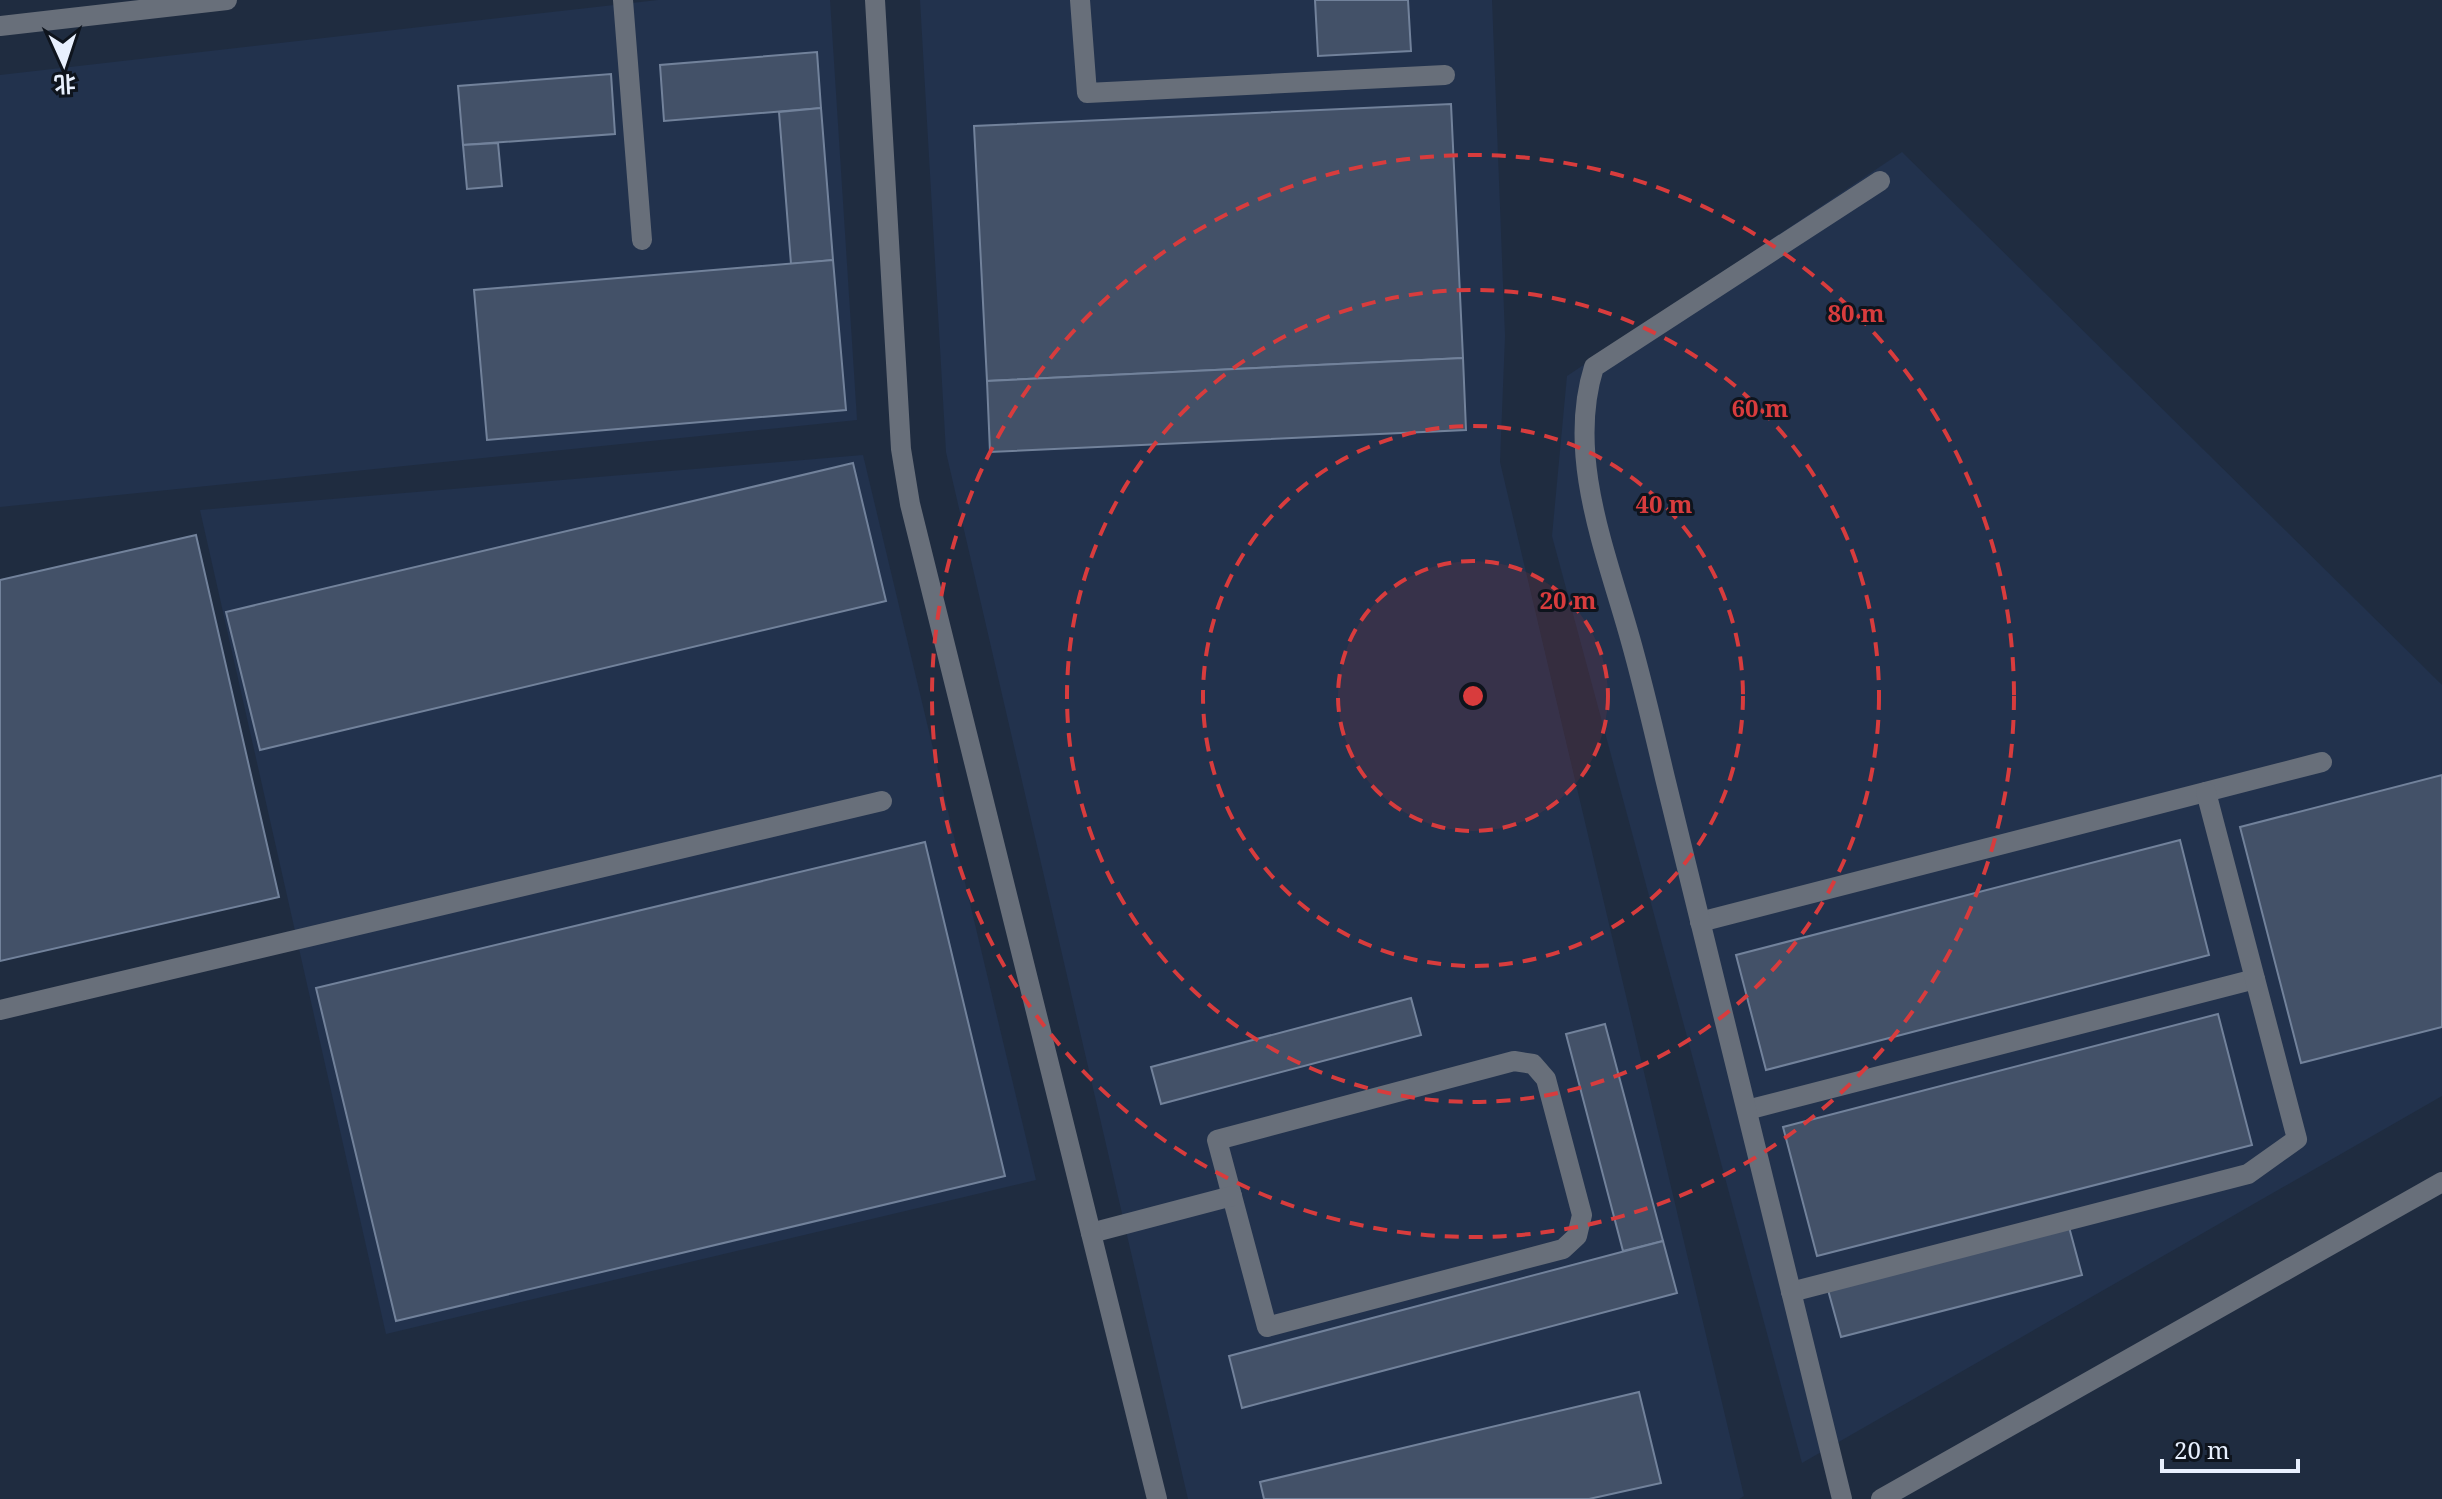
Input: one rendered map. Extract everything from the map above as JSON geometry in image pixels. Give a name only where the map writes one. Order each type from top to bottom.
[{"type":"street","points":[[0,26],[227,0]]},
{"type":"street","points":[[623,0],[642,240]]},
{"type":"street","points":[[875,0],[901,449],[910,504],[1157,1499]]},
{"type":"street","points":[[1080,0],[1087,93],[1445,75]]},
{"type":"street","points":[[1842,1499],[1637,664],[1597,521],[1584,443],[1583,415],[1594,367],[1880,181]]},
{"type":"street","points":[[1700,922],[2322,762]]},
{"type":"street","points":[[1791,1292],[2248,1174],[2297,1139],[2206,792]]},
{"type":"street","points":[[0,1010],[882,801]]},
{"type":"street","points":[[1747,1110],[2255,979]]},
{"type":"street","points":[[1514,1061],[1533,1064],[1546,1079],[1582,1215],[1577,1236],[1563,1249],[1267,1327],[1232,1196],[1217,1140],[1514,1061]]},
{"type":"street","points":[[1881,1499],[2442,1182]]},
{"type":"street","points":[[1091,1233],[1232,1196]]},
{"type":"shaded area","points":[[658,0],[830,0],[857,420],[0,507],[0,75]]},
{"type":"shaded area","points":[[920,0],[1492,0],[1505,336],[1500,462],[1744,1496],[1739,1499],[1188,1499],[946,452]]},
{"type":"shaded area","points":[[1902,152],[2442,685],[2442,1096],[1802,1463],[1552,536],[1567,376]]},
{"type":"shaded area","points":[[863,455],[1036,1180],[386,1334],[200,510]]},
{"type":"building","points":[[1315,0],[1408,0],[1411,51],[1318,56]]},
{"type":"building","points":[[817,52],[821,108],[664,121],[660,65]]},
{"type":"building","points":[[611,74],[615,134],[463,145],[458,86]]},
{"type":"building","points":[[1451,104],[1463,358],[987,381],[974,126]]},
{"type":"building","points":[[821,108],[833,260],[791,264],[779,112]]},
{"type":"building","points":[[498,143],[502,186],[467,189],[463,145]]},
{"type":"building","points":[[833,260],[846,410],[487,440],[474,290]]},
{"type":"building","points":[[1463,358],[1466,430],[990,452],[987,381]]},
{"type":"building","points":[[853,463],[886,601],[260,750],[226,612]]},
{"type":"building","points":[[196,535],[279,897],[0,961],[0,580]]},
{"type":"building","points":[[2442,775],[2442,1027],[2301,1063],[2240,827]]},
{"type":"building","points":[[2180,840],[2209,955],[1766,1070],[1736,955]]},
{"type":"building","points":[[925,842],[1005,1176],[396,1321],[316,988]]},
{"type":"building","points":[[1411,998],[1421,1035],[1161,1104],[1151,1067]]},
{"type":"building","points":[[2218,1014],[2252,1145],[1817,1256],[1783,1127]]},
{"type":"building","points":[[1605,1024],[1663,1241],[1623,1251],[1566,1034]]},
{"type":"building","points":[[2069,1227],[2082,1275],[1841,1337],[1828,1290]]},
{"type":"building","points":[[1663,1241],[1677,1293],[1242,1408],[1229,1356]]},
{"type":"building","points":[[1639,1392],[1661,1483],[1589,1499],[1264,1499],[1260,1482]]}]
